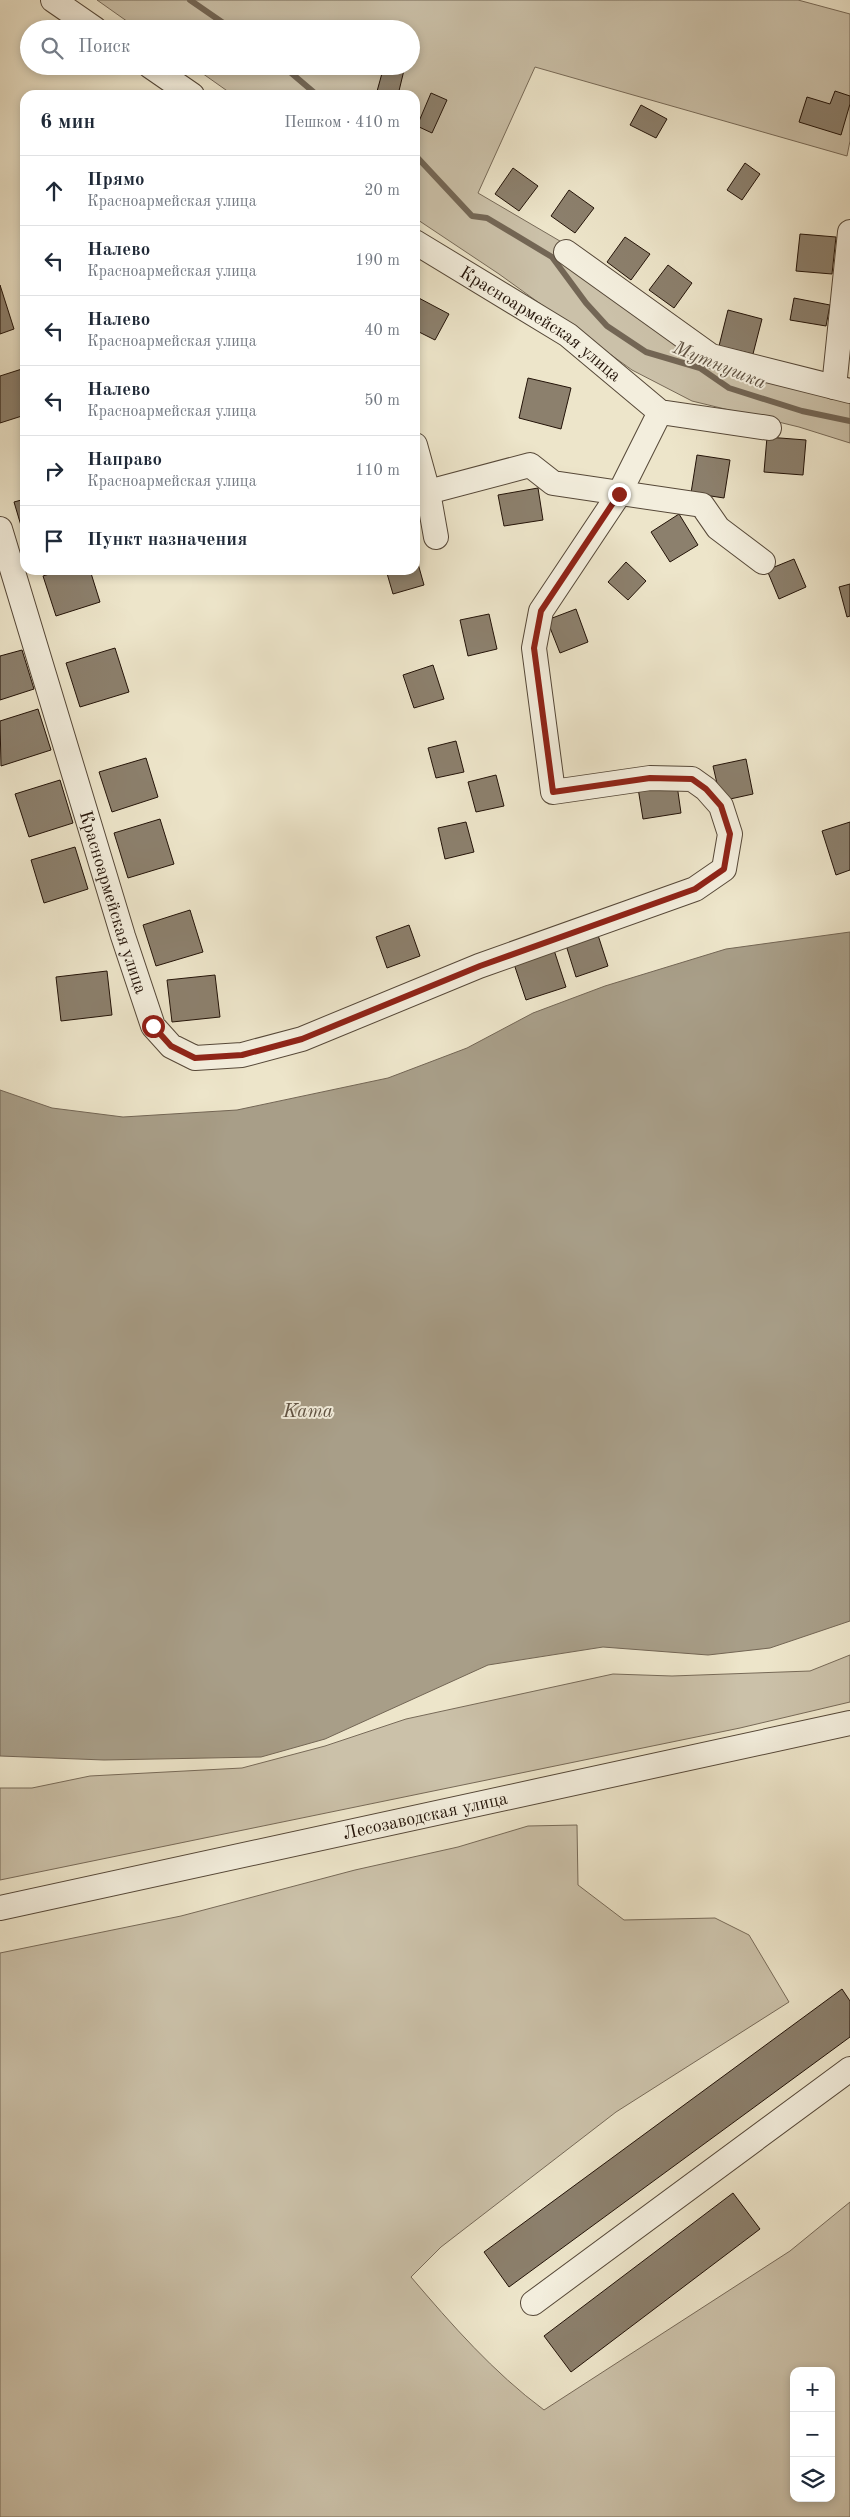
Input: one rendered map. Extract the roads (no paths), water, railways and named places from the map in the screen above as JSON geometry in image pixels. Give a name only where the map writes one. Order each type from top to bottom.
[{"type":"street","points":[[53,0],[82,20]]},
{"type":"street","points":[[163,75],[185,90]]},
{"type":"street","points":[[566,252],[710,356],[842,389],[850,232]]},
{"type":"street","name":"Красноармейская улица","points":[[0,529],[123,936],[153,1026],[171,1046],[195,1058],[242,1055],[302,1039],[480,966],[695,889],[724,869],[730,834],[721,806],[706,789],[692,779],[650,778],[553,792],[534,648],[541,611],[619,494],[660,412],[568,335],[420,245]]},
{"type":"street","points":[[660,412],[770,428]]},
{"type":"street","points":[[420,463],[428,492],[436,537]]},
{"type":"street","points":[[428,492],[530,465],[553,483],[702,505],[718,528],[763,562]]},
{"type":"street","name":"Лесозаводская улица","points":[[0,1908],[850,1722]]},
{"type":"street","points":[[533,2303],[850,2069]]},
{"type":"water","name":"Kama","points":[[850,932],[850,1621],[770,1648],[708,1655],[603,1647],[488,1665],[325,1739],[261,1757],[104,1760],[0,1756],[0,1090],[52,1108],[123,1117],[237,1110],[388,1078],[467,1048],[533,1013],[605,986],[726,949]]},
{"type":"waterway","name":"Мутнушка","points":[[190,0],[219,20]]},
{"type":"waterway","name":"Мутнушка","points":[[294,75],[311,90]]},
{"type":"waterway","name":"Мутнушка","points":[[420,160],[472,216],[487,218],[552,257],[586,303],[607,326],[646,352],[700,368],[729,388],[802,411],[850,421]]}]
